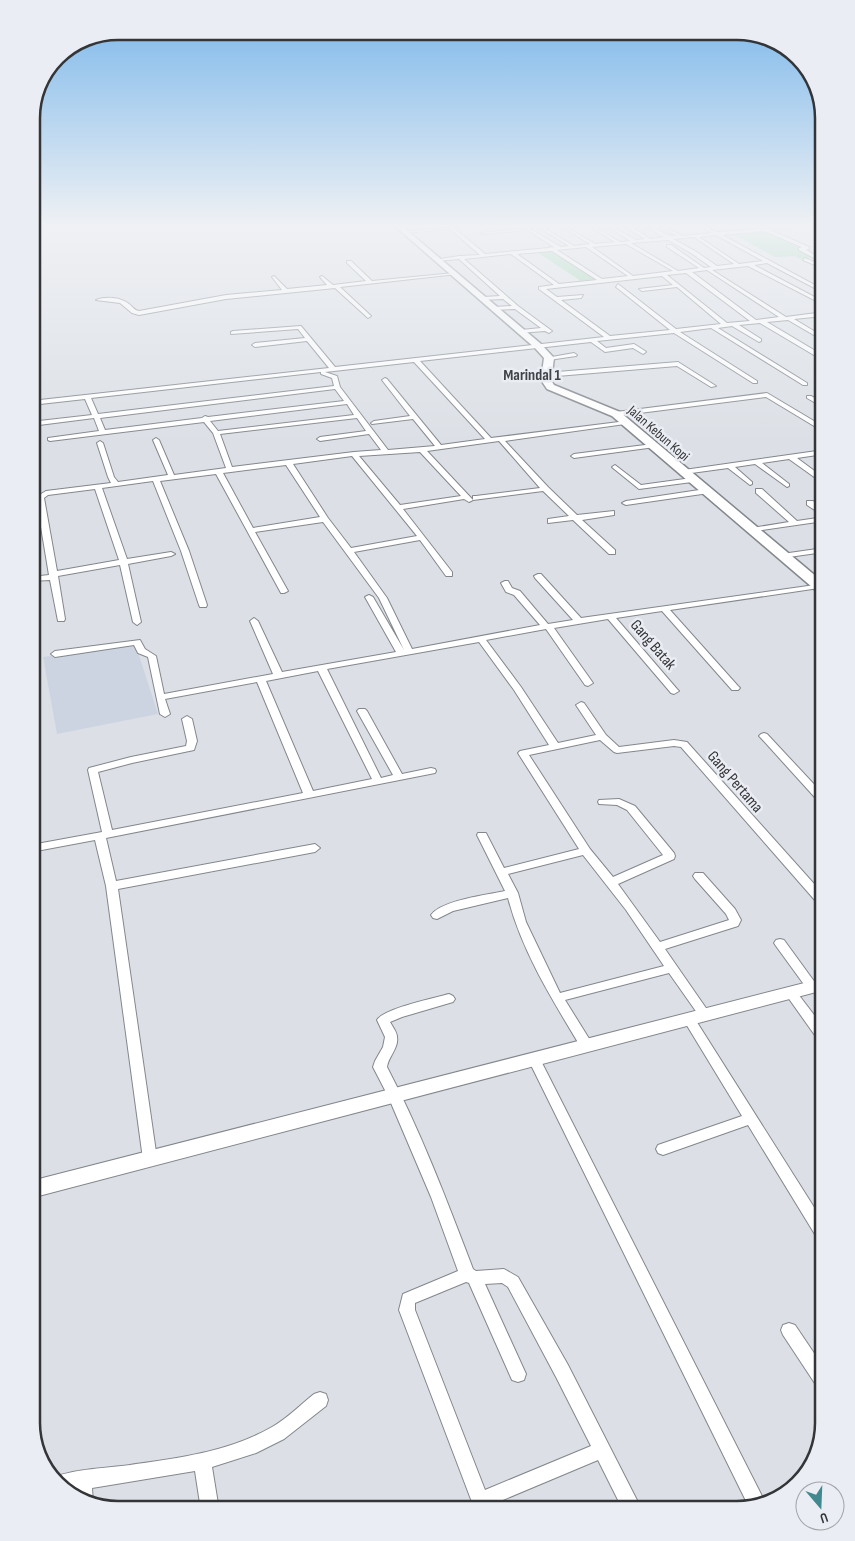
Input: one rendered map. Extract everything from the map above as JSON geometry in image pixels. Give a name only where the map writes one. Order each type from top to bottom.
[{"type":"main road","points":[[483,299],[494,309],[509,318],[549,358],[546,375]]},
{"type":"main road","name":"Jalan Kebun Kopi","points":[[546,375],[546,380],[550,386],[558,392],[616,414],[782,556],[815,580]]},
{"type":"street","points":[[99,300],[113,300],[124,303],[132,312],[138,313],[215,299]]},
{"type":"street","points":[[348,299],[368,316]]},
{"type":"street","points":[[507,299],[528,317],[548,330],[521,332]]},
{"type":"street","points":[[557,299],[609,338]]},
{"type":"street","points":[[634,299],[675,331],[755,382]]},
{"type":"street","points":[[693,299],[726,325]]},
{"type":"street","points":[[727,299],[758,321],[815,354]]},
{"type":"street","points":[[755,299],[815,333]]},
{"type":"street","points":[[494,309],[516,307]]},
{"type":"street","points":[[40,402],[815,315]]},
{"type":"street","points":[[520,317],[528,317]]},
{"type":"street","points":[[733,324],[759,340]]},
{"type":"street","points":[[233,333],[298,326],[333,369]]},
{"type":"street","points":[[713,327],[805,384]]},
{"type":"street","points":[[255,345],[310,339]]},
{"type":"street","points":[[592,340],[605,350],[634,346],[643,352]]},
{"type":"street","points":[[549,358],[574,355]]},
{"type":"street","points":[[416,360],[489,440]]},
{"type":"street","points":[[546,375],[677,364],[713,386]]},
{"type":"street","points":[[323,373],[335,377],[337,387],[385,452]]},
{"type":"street","points":[[385,380],[439,447]]},
{"type":"street","points":[[40,423],[337,387]]},
{"type":"street","points":[[616,414],[764,395],[770,396],[815,424]]},
{"type":"street","points":[[88,397],[103,432]]},
{"type":"street","points":[[810,397],[815,400]]},
{"type":"street","points":[[50,439],[206,418],[348,402]]},
{"type":"street","points":[[201,403],[206,418],[216,433],[230,470]]},
{"type":"street","points":[[216,433],[359,416]]},
{"type":"street","points":[[374,423],[415,417]]},
{"type":"street","points":[[61,619],[40,497],[46,493],[354,454],[422,450],[625,422]]},
{"type":"street","points":[[320,439],[370,432]]},
{"type":"street","points":[[500,438],[545,488],[612,552]]},
{"type":"street","points":[[156,440],[172,478]]},
{"type":"street","points":[[100,443],[111,477],[116,484]]},
{"type":"street","points":[[574,456],[653,446]]},
{"type":"street","points":[[422,450],[470,498]]},
{"type":"street","points":[[684,472],[815,453]]},
{"type":"street","points":[[354,454],[422,537],[449,574]]},
{"type":"street","points":[[791,457],[815,476]]},
{"type":"street","points":[[288,462],[325,519],[383,598],[405,652]]},
{"type":"street","points":[[757,462],[786,485]]},
{"type":"street","points":[[730,466],[750,483]]},
{"type":"street","points":[[615,467],[639,487],[692,480]]},
{"type":"street","points":[[219,472],[284,591]]},
{"type":"street","points":[[156,480],[186,552],[203,605]]},
{"type":"street","points":[[98,486],[124,563],[137,622]]},
{"type":"street","points":[[397,508],[545,488]]},
{"type":"street","points":[[626,502],[706,491]]},
{"type":"street","points":[[759,491],[796,524]]},
{"type":"street","points":[[810,503],[815,507]]},
{"type":"street","points":[[551,521],[611,513]]},
{"type":"street","points":[[252,530],[325,519]]},
{"type":"street","points":[[752,530],[815,521]]},
{"type":"street","points":[[349,550],[422,537]]},
{"type":"street","points":[[782,556],[815,551]]},
{"type":"street","points":[[40,578],[171,554]]},
{"type":"street","points":[[538,576],[579,621]]},
{"type":"street","points":[[505,584],[509,590],[516,593],[547,627],[588,683]]},
{"type":"street","points":[[160,697],[278,674],[579,621],[815,585]]},
{"type":"street","points":[[369,597],[405,652]]},
{"type":"street","points":[[663,608],[735,688]]},
{"type":"street","name":"Gang Batak","points":[[610,616],[674,691]]},
{"type":"street","points":[[254,621],[278,674]]},
{"type":"street","points":[[481,639],[518,689],[555,746]]},
{"type":"street","points":[[55,654],[137,642],[141,651],[152,656],[165,714]]},
{"type":"street","points":[[321,667],[378,782]]},
{"type":"street","points":[[260,678],[309,794]]},
{"type":"street","points":[[581,705],[602,737],[523,753],[586,851],[673,968],[696,1017],[750,1120],[815,1222]]},
{"type":"street","points":[[362,711],[399,778]]},
{"type":"street","points":[[150,1159],[112,886],[93,770],[190,748],[192,741],[187,719]]},
{"type":"street","points":[[764,736],[815,791]]},
{"type":"street","name":"Gang Pertama","points":[[602,737],[617,750],[674,743],[684,744],[815,893]]},
{"type":"street","points":[[40,847],[431,772]]},
{"type":"street","points":[[603,802],[619,802],[631,808],[670,856],[610,883]]},
{"type":"street","points":[[482,835],[512,893],[520,922],[557,998],[587,1045]]},
{"type":"street","points":[[112,886],[315,848]]},
{"type":"street","points":[[502,872],[586,851]]},
{"type":"street","points":[[657,947],[734,923],[735,920],[731,912],[699,876]]},
{"type":"street","points":[[437,915],[449,908],[512,893]]},
{"type":"street","points":[[780,944],[815,982]]},
{"type":"street","points":[[557,998],[673,968]]},
{"type":"street","points":[[40,1188],[815,986]]},
{"type":"street","points":[[791,993],[815,1026]]},
{"type":"street","points":[[449,999],[398,1012],[383,1020],[391,1037],[389,1048],[381,1061],[380,1067],[395,1096],[471,1276],[518,1374]]},
{"type":"street","points":[[534,1059],[755,1499]]},
{"type":"street","points":[[663,1149],[750,1120]]},
{"type":"street","points":[[480,1501],[420,1347],[406,1302],[408,1299],[471,1276],[504,1276],[513,1282],[562,1370],[628,1501]]},
{"type":"street","points":[[788,1330],[815,1369]]},
{"type":"street","points":[[67,1483],[202,1461],[250,1446],[278,1433],[320,1400]]},
{"type":"street","points":[[491,1501],[602,1450]]},
{"type":"street","points":[[202,1461],[209,1501]]},
{"type":"street","points":[[83,1480],[84,1494]]},
{"type":"shaded area","points":[[135,643],[158,714],[57,734],[43,657]]},
{"type":"district","name":"Marindal 1","points":[[532,374]]}]
